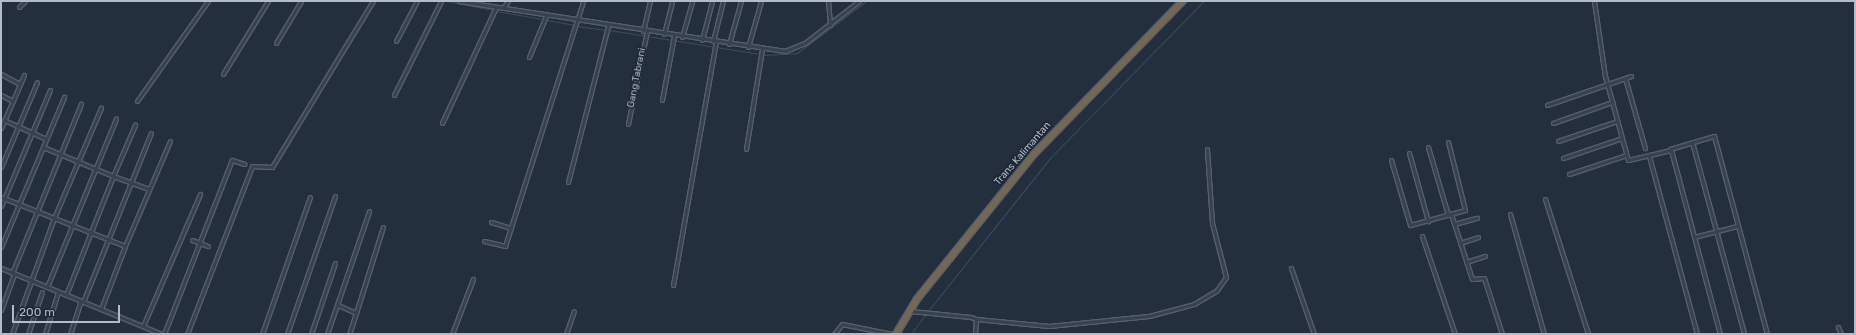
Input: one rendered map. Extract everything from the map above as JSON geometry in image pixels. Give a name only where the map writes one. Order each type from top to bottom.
[{"type":"highway","name":"Trans Kalimantan","points":[[896,334],[909,311],[1034,154],[1183,1]]},
{"type":"street","points":[[20,7],[25,1]]},
{"type":"street","points":[[137,101],[208,1]]},
{"type":"street","points":[[223,74],[268,1]]},
{"type":"street","points":[[276,42],[301,1]]},
{"type":"street","points":[[187,334],[252,166],[272,167],[373,1]]},
{"type":"street","points":[[396,41],[417,1]]},
{"type":"street","points":[[394,94],[441,1]]},
{"type":"street","points":[[459,1],[546,16],[578,24],[608,26],[664,34],[674,39],[682,37],[748,47],[762,51],[794,50],[830,25],[859,1]]},
{"type":"street","points":[[503,8],[508,1]]},
{"type":"street","points":[[484,241],[504,247],[578,24],[583,1]]},
{"type":"street","points":[[642,31],[650,1]]},
{"type":"street","points":[[664,34],[672,1]]},
{"type":"street","points":[[682,37],[692,1]]},
{"type":"street","points":[[702,40],[712,1]]},
{"type":"street","points":[[673,284],[714,42],[723,1]]},
{"type":"street","points":[[729,44],[741,1]]},
{"type":"street","points":[[748,47],[761,1]]},
{"type":"street","points":[[828,1],[830,25]]},
{"type":"street","points":[[1594,1],[1607,84],[1626,155],[1630,162],[1714,136],[1767,334]]},
{"type":"street","points":[[442,123],[496,7]]},
{"type":"street","points":[[529,57],[546,16]]},
{"type":"street","points":[[568,182],[608,26]]},
{"type":"street","name":"Gang Tabrani","points":[[628,124],[646,32]]},
{"type":"street","points":[[662,100],[674,39]]},
{"type":"street","points":[[746,150],[762,51]]},
{"type":"street","points":[[1,74],[20,84]]},
{"type":"street","points":[[1,128],[24,75]]},
{"type":"street","points":[[1547,105],[1631,76]]},
{"type":"street","points":[[1625,78],[1645,148]]},
{"type":"street","points":[[1,167],[37,82]]},
{"type":"street","points":[[1,206],[2,198],[50,90]]},
{"type":"street","points":[[1,95],[13,101]]},
{"type":"street","points":[[1,247],[64,97]]},
{"type":"street","points":[[1553,123],[1612,102]]},
{"type":"street","points":[[1,310],[12,273],[36,211],[81,104]]},
{"type":"street","points":[[12,334],[30,280],[54,218],[101,108]]},
{"type":"street","points":[[1,116],[46,139]]},
{"type":"street","points":[[47,287],[116,119]]},
{"type":"street","points":[[1558,141],[1617,120]]},
{"type":"street","points":[[66,295],[89,233],[135,125]]},
{"type":"street","points":[[70,334],[151,133]]},
{"type":"street","points":[[1563,158],[1622,138]]},
{"type":"street","points":[[101,309],[125,246],[170,141]]},
{"type":"street","points":[[1391,160],[1410,225],[1450,215],[1467,208],[1448,142]]},
{"type":"street","points":[[1692,142],[1744,334]]},
{"type":"street","points":[[1428,147],[1472,278],[1484,278],[1502,334]]},
{"type":"street","points":[[43,148],[95,170],[149,189]]},
{"type":"street","points":[[909,311],[922,314],[932,313],[1049,326],[1149,316],[1194,304],[1217,290],[1226,277],[1212,223],[1207,149]]},
{"type":"street","points":[[1670,149],[1720,334]]},
{"type":"street","points":[[1409,153],[1428,221]]},
{"type":"street","points":[[1569,174],[1626,155]]},
{"type":"street","points":[[1649,156],[1697,334]]},
{"type":"street","points":[[1,268],[163,334],[232,160],[244,164]]},
{"type":"street","points":[[143,326],[200,194]]},
{"type":"street","points":[[287,334],[334,196]]},
{"type":"street","points":[[262,334],[310,197]]},
{"type":"street","points":[[2,198],[125,246]]},
{"type":"street","points":[[1545,199],[1588,334]]},
{"type":"street","points":[[328,334],[369,211]]},
{"type":"street","points":[[1510,214],[1544,334]]},
{"type":"street","points":[[1454,224],[1477,218]]},
{"type":"street","points":[[491,222],[511,228]]},
{"type":"street","points":[[1694,237],[1737,226]]},
{"type":"street","points":[[349,334],[383,227]]},
{"type":"street","points":[[1422,236],[1455,334]]},
{"type":"street","points":[[1460,243],[1478,238]]},
{"type":"street","points":[[192,240],[208,246]]},
{"type":"street","points":[[1466,262],[1485,256]]},
{"type":"street","points":[[311,334],[335,263]]},
{"type":"street","points":[[1291,268],[1314,334]]},
{"type":"street","points":[[452,334],[473,279]]},
{"type":"street","points":[[28,334],[42,292]]},
{"type":"street","points":[[44,334],[58,292]]},
{"type":"street","points":[[338,305],[356,313]]},
{"type":"street","points":[[566,334],[574,311]]},
{"type":"street","points":[[975,334],[976,319]]},
{"type":"street","points":[[834,334],[842,324],[892,334]]},
{"type":"street","points":[[1838,327],[1841,334]]},
{"type":"waterway","points":[[447,1],[493,10]]},
{"type":"waterway","points":[[763,55],[797,53],[866,1]]},
{"type":"waterway","points":[[928,311],[1050,158],[1204,1]]},
{"type":"waterway","points":[[496,11],[542,19]]},
{"type":"waterway","points":[[546,20],[574,25]]},
{"type":"waterway","points":[[577,26],[606,30]]},
{"type":"waterway","points":[[609,30],[760,54]]},
{"type":"waterway","points":[[911,334],[926,313]]}]
